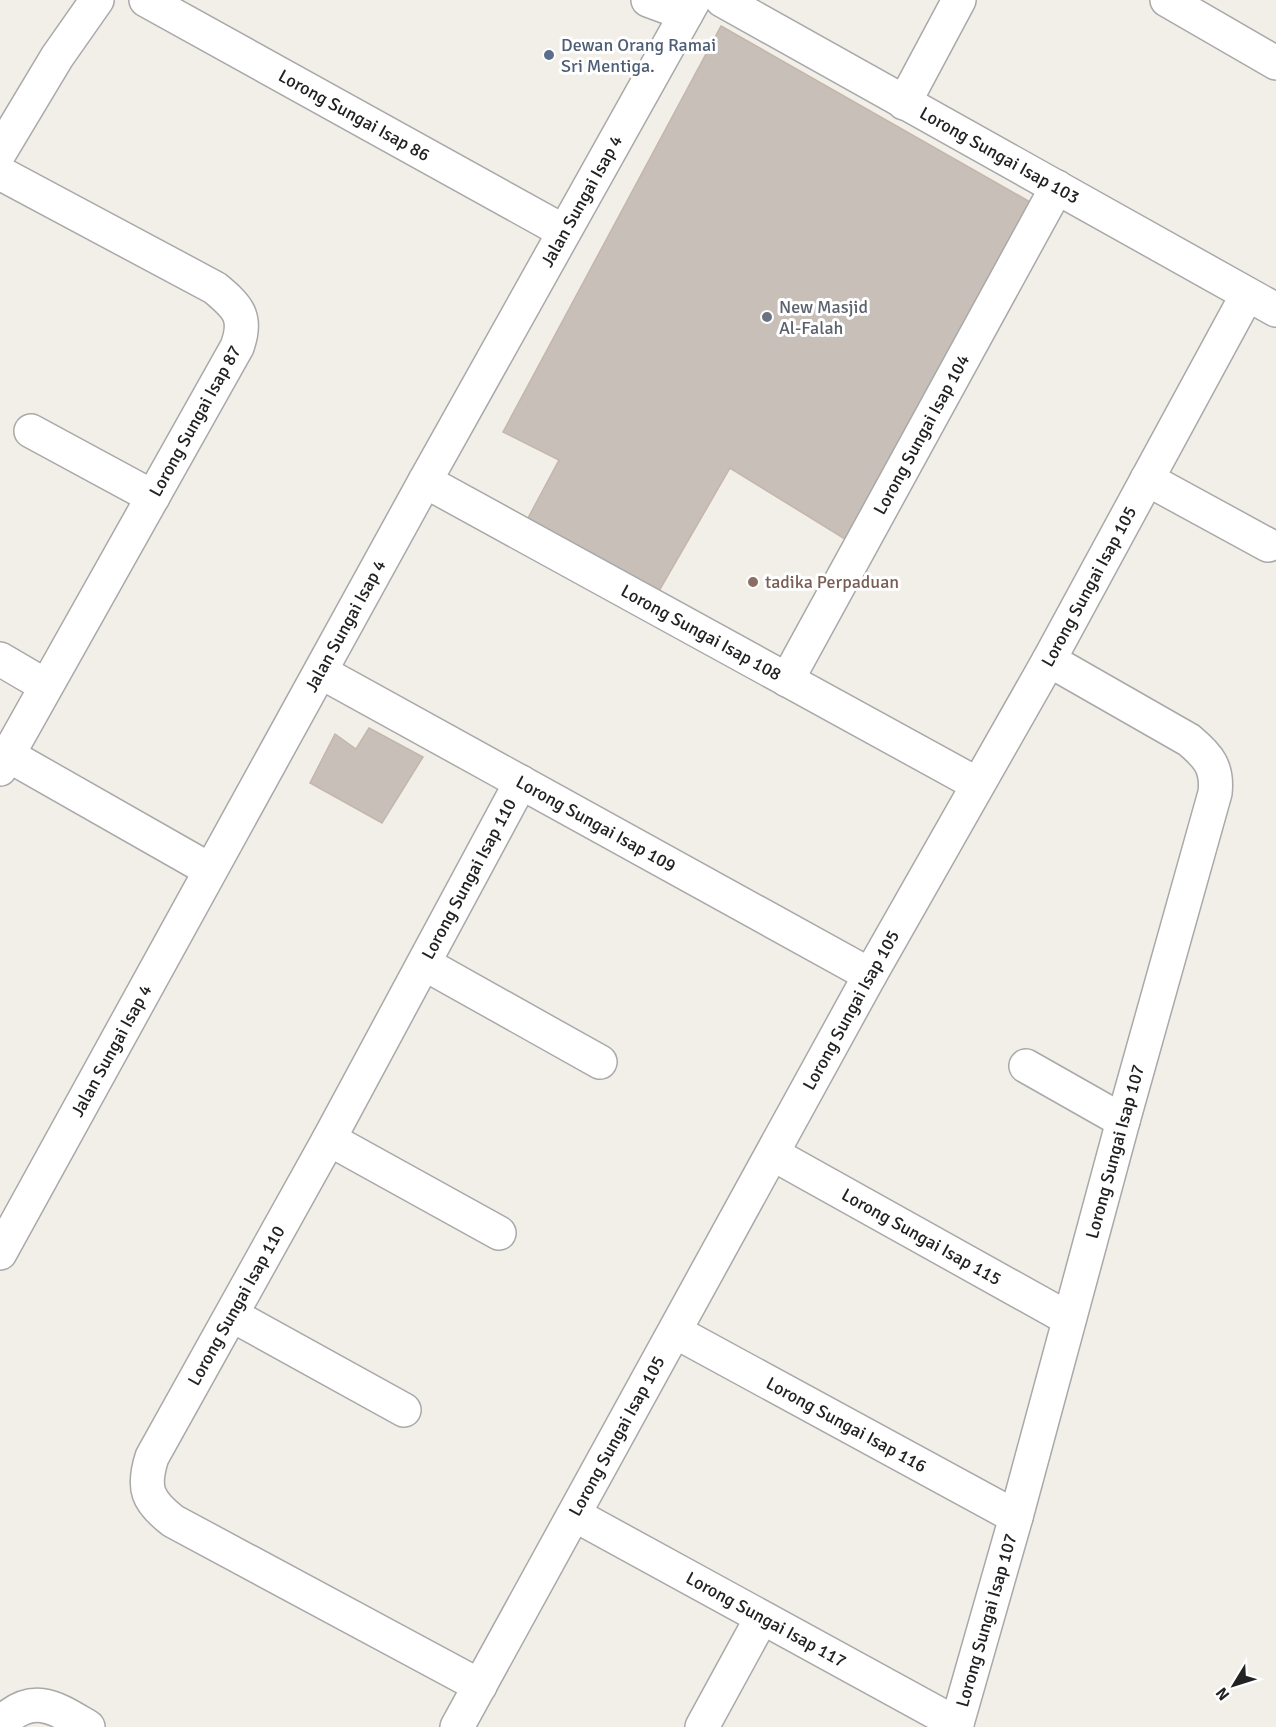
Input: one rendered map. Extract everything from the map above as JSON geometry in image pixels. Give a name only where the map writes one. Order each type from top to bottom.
[{"type":"street","points":[[0,152],[57,57],[97,0]]},
{"type":"street","name":"Lorong Sungai Isap 86","points":[[146,0],[563,231]]},
{"type":"street","points":[[648,0],[690,7]]},
{"type":"street","name":"Lorong Sungai Isap 103","points":[[722,0],[903,104],[1276,310]]},
{"type":"street","points":[[903,104],[959,0]]},
{"type":"street","points":[[1167,0],[1276,63]]},
{"type":"street","name":"Jalan Sungai Isap 4","points":[[0,1253],[563,231],[690,7]]},
{"type":"street","name":"Lorong Sungai Isap 87","points":[[0,173],[215,288],[240,314],[243,332],[237,347],[4,762]]},
{"type":"street","name":"Lorong Sungai Isap 104","points":[[787,680],[1057,187]]},
{"type":"street","name":"Lorong Sungai Isap 105","points":[[457,1727],[676,1332],[870,975],[1049,660],[1247,295]]},
{"type":"street","points":[[31,431],[153,496]]},
{"type":"street","points":[[1147,479],[1268,545]]},
{"type":"street","name":"Lorong Sungai Isap 108","points":[[425,481],[977,784]]},
{"type":"street","points":[[0,659],[46,686]]},
{"type":"street","name":"Lorong Sungai Isap 107","points":[[956,1726],[1017,1517],[1217,779],[1212,765],[1202,751],[1189,740],[1049,660]]},
{"type":"street","name":"Lorong Sungai Isap 109","points":[[321,672],[870,975]]},
{"type":"street","points":[[4,762],[210,870]]},
{"type":"street","name":"Lorong Sungai Isap 110","points":[[480,1686],[173,1521],[159,1510],[150,1498],[146,1485],[152,1456],[329,1139],[521,782]]},
{"type":"street","points":[[424,964],[600,1062]]},
{"type":"street","points":[[1026,1066],[1123,1121]]},
{"type":"street","points":[[329,1139],[499,1233]]},
{"type":"street","name":"Lorong Sungai Isap 115","points":[[773,1154],[1070,1319]]},
{"type":"street","points":[[232,1315],[404,1410]]},
{"type":"street","name":"Lorong Sungai Isap 116","points":[[676,1332],[1017,1517]]},
{"type":"street","name":"Lorong Sungai Isap 117","points":[[575,1515],[956,1726]]},
{"type":"street","points":[[702,1727],[761,1619]]},
{"type":"street","points":[[0,1724],[17,1711],[34,1705],[45,1705],[61,1711],[88,1727]]},
{"type":"building","name":"New Masjid Al-Falah","points":[[721,26],[1032,203],[848,541],[730,468],[659,591],[527,520],[559,460],[503,432]]},
{"type":"building","points":[[369,728],[423,757],[382,823],[310,783],[335,734],[356,749]]},
{"type":"place","name":"Dewan Orang Ramai Sri Mentiga.","points":[[549,55]]},
{"type":"place","name":"New Masjid Al-Falah","points":[[767,317]]},
{"type":"place","name":"tadika Perpaduan","points":[[753,582]]}]
